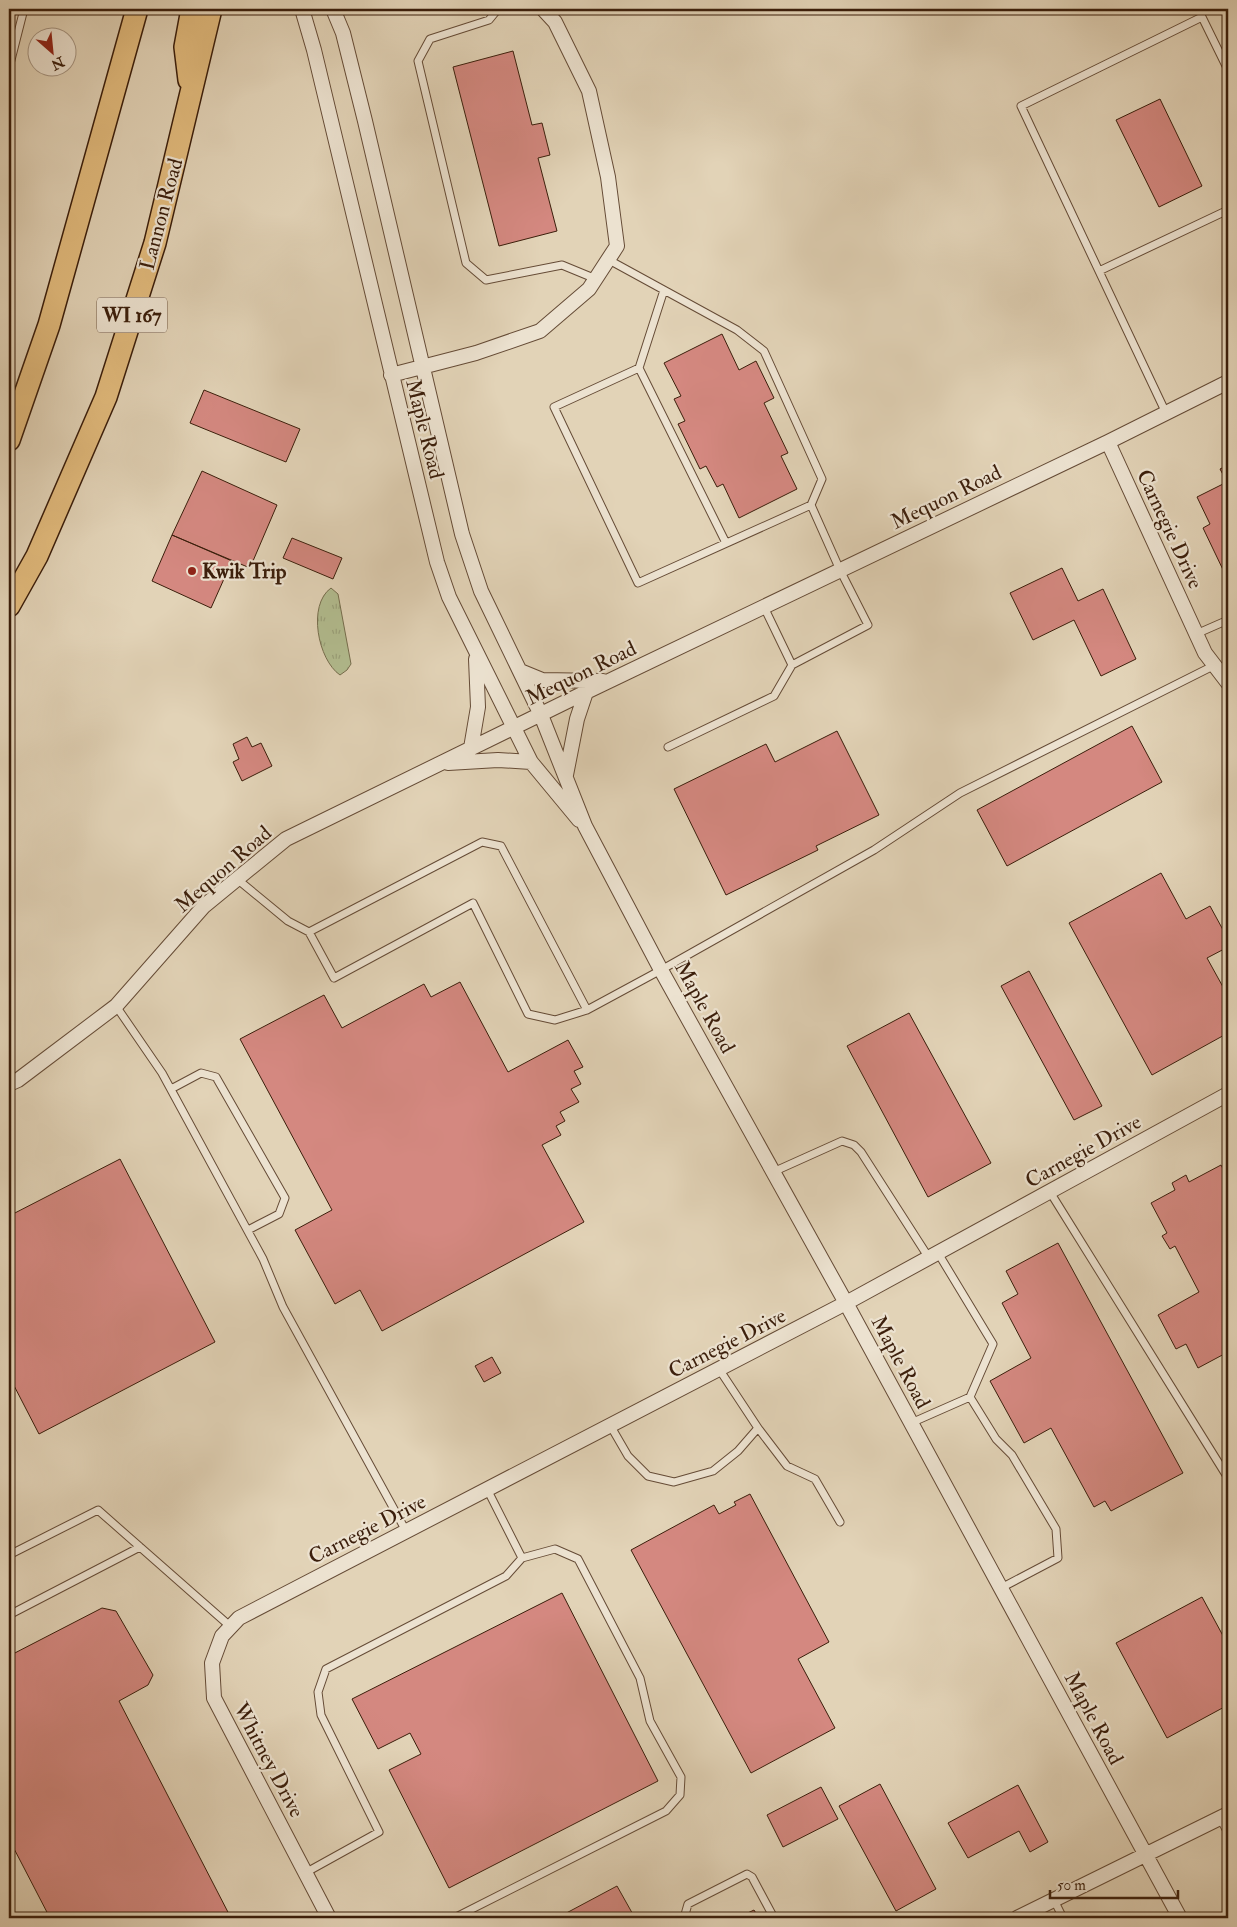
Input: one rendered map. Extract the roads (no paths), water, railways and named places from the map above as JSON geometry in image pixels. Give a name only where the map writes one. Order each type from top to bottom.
[{"type":"main road","points":[[9,440],[49,325],[137,9]]},
{"type":"main road","name":"Lannon Road","points":[[9,606],[37,556],[106,397],[155,243],[191,95],[208,11]]},
{"type":"street","name":"Maple Road","points":[[302,9],[314,50],[436,562],[449,597],[531,762],[585,826]]},
{"type":"street","name":"Maple Road","points":[[334,9],[338,16],[354,77],[462,534],[481,590],[541,715],[585,826],[661,970],[846,1303],[1180,1918]]},
{"type":"street","points":[[391,375],[540,332],[589,289],[617,246],[608,177],[588,91],[555,22],[543,9]]},
{"type":"street","name":"Mequon Road","points":[[9,1084],[18,1080],[116,1006],[204,906],[286,839],[513,727],[1108,442],[1228,382]]},
{"type":"street","name":"Carnegie Drive","points":[[1108,442],[1205,653],[1228,683]]},
{"type":"street","points":[[471,748],[478,707],[475,651]]},
{"type":"street","points":[[520,671],[542,680],[559,682],[609,681]]},
{"type":"street","points":[[566,775],[577,719],[586,692]]},
{"type":"street","points":[[440,763],[498,760],[531,762]]},
{"type":"street","name":"Carnegie Drive","points":[[235,1622],[406,1531],[846,1303],[1228,1094]]},
{"type":"street","name":"Whitney Drive","points":[[235,1622],[222,1636],[212,1663],[214,1698],[329,1918]]},
{"type":"street","points":[[1017,1918],[1224,1816]]},
{"type":"lane","points":[[9,68],[24,9]]},
{"type":"lane","points":[[498,9],[489,20],[430,39],[418,61],[466,263],[486,280],[562,265],[596,279]]},
{"type":"lane","points":[[1166,412],[1021,106],[1202,17],[1228,70]]},
{"type":"lane","points":[[1099,271],[1228,210]]},
{"type":"lane","points":[[609,260],[737,330],[764,351],[822,479],[811,505],[638,583],[554,407],[639,368]]},
{"type":"lane","points":[[664,290],[639,368],[726,543]]},
{"type":"lane","points":[[668,747],[774,696],[792,665],[868,625],[840,570],[811,505]]},
{"type":"lane","points":[[764,607],[792,665]]},
{"type":"lane","points":[[1196,634],[1228,620]]},
{"type":"lane","points":[[237,879],[288,921],[309,932],[334,978],[473,903],[528,1014],[555,1020],[587,1010],[661,970],[874,850],[960,793],[1214,665]]},
{"type":"lane","points":[[309,932],[482,842],[501,846],[587,1010]]},
{"type":"lane","points":[[116,1006],[162,1072],[263,1259],[283,1307],[406,1531]]},
{"type":"lane","points":[[171,1089],[201,1073],[216,1076],[285,1198],[279,1214],[248,1230]]},
{"type":"lane","points":[[773,1172],[842,1141],[854,1145],[861,1152],[933,1255],[993,1344],[970,1396],[911,1423]]},
{"type":"lane","points":[[1050,1192],[1228,1478]]},
{"type":"lane","points":[[719,1369],[758,1428],[787,1466],[815,1480],[840,1522]]},
{"type":"lane","points":[[970,1396],[996,1439],[1012,1454],[1056,1529],[1058,1558],[1001,1588]]},
{"type":"lane","points":[[610,1425],[628,1456],[648,1476],[674,1482],[712,1471],[738,1451],[758,1428]]},
{"type":"lane","points":[[487,1489],[522,1558]]},
{"type":"lane","points":[[9,1555],[98,1510],[140,1547],[235,1622]]},
{"type":"lane","points":[[9,1615],[140,1547]]},
{"type":"lane","points":[[305,1873],[379,1832],[321,1715],[318,1692],[326,1669],[506,1576],[522,1558],[555,1549],[578,1559],[640,1678],[650,1721],[681,1777],[680,1795],[666,1811],[454,1918]]},
{"type":"lane","points":[[1224,1816],[1228,1834]]},
{"type":"lane","points":[[684,1918],[688,1904],[747,1874],[752,1877],[774,1918]]},
{"type":"lane","points":[[1054,1900],[1064,1918]]},
{"type":"place","name":"Kwik Trip","points":[[192,571]]}]
